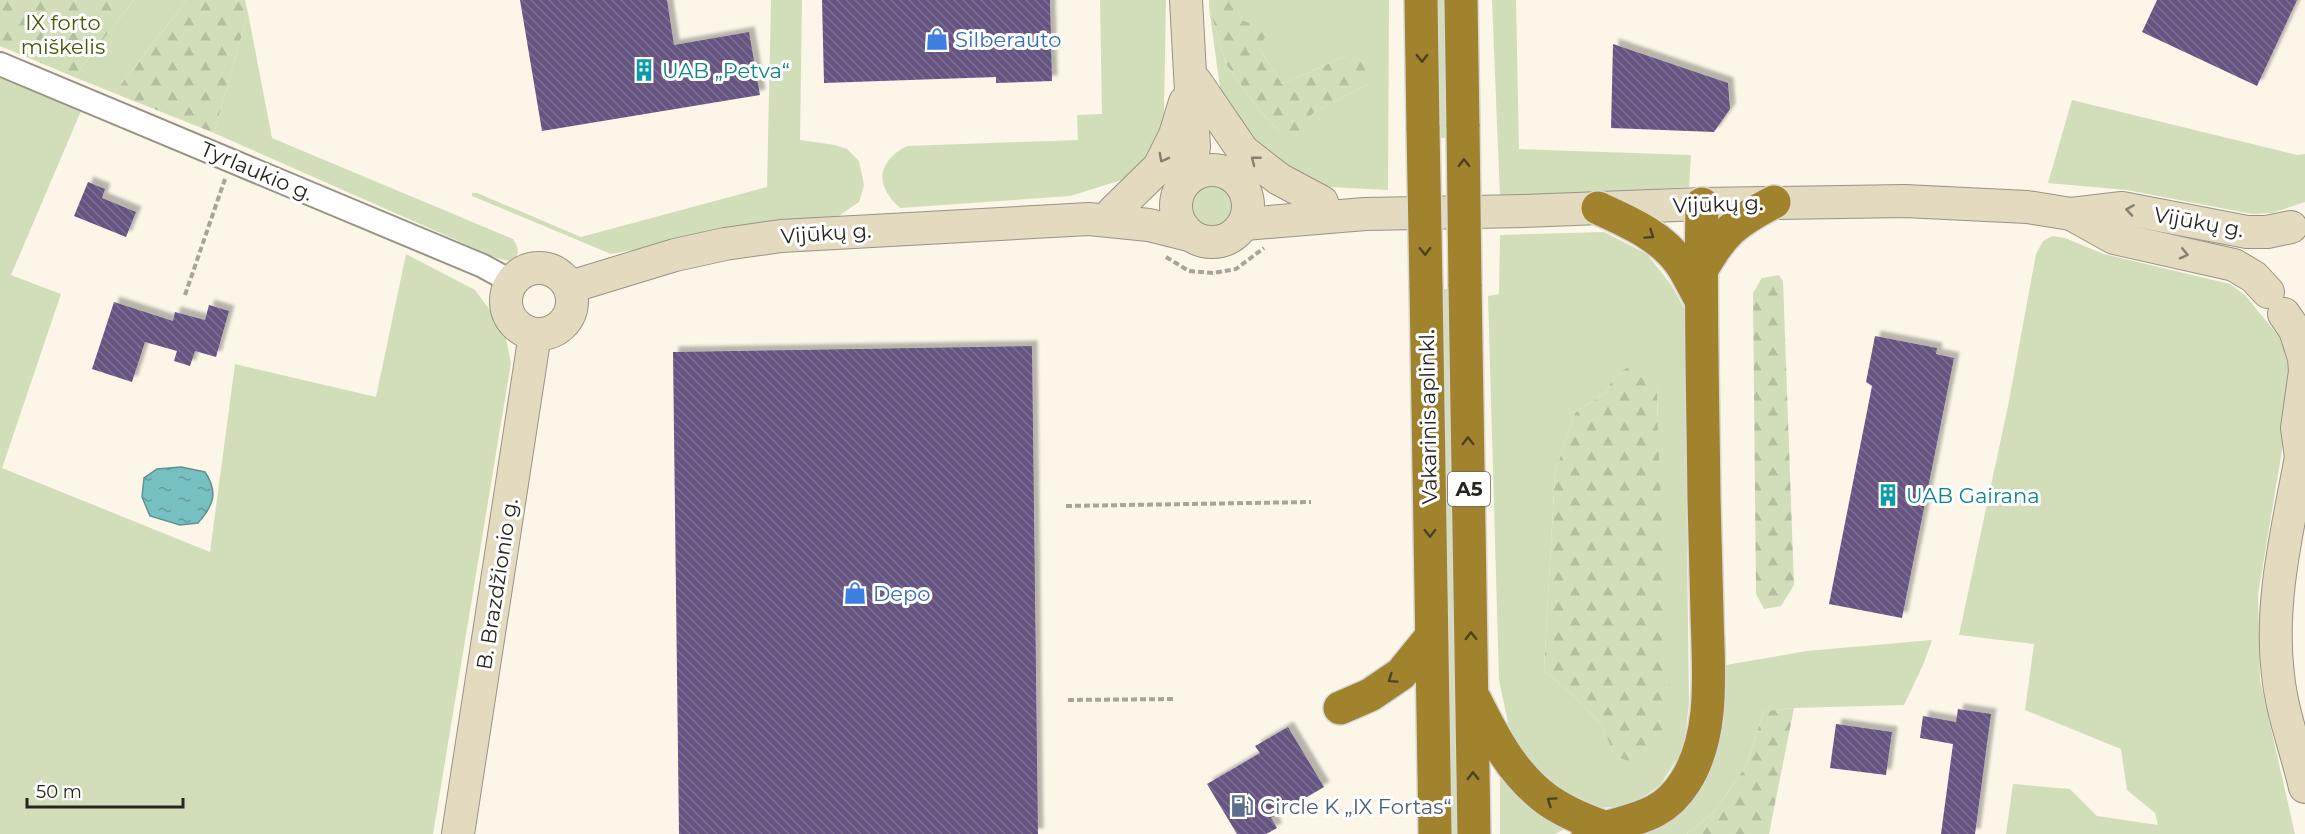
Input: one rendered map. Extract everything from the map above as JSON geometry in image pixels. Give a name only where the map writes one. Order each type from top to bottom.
[{"type":"highway","name":"Vakarinis aplinkl.","points":[[1421,0],[1435,834]]},
{"type":"highway","name":"Vakarinis aplinkl.","points":[[1461,0],[1474,834]]},
{"type":"highway","points":[[1701,286],[1715,246],[1730,229],[1749,215],[1774,202]]},
{"type":"highway","points":[[1472,695],[1495,739],[1514,768],[1529,784],[1595,831],[1637,820],[1654,812],[1672,799],[1685,783],[1696,761],[1703,733],[1708,659],[1701,286],[1702,204]]},
{"type":"highway","points":[[1598,208],[1635,225],[1661,243],[1701,286]]},
{"type":"highway","points":[[1340,708],[1370,695],[1401,674],[1431,637]]},
{"type":"main road","points":[[1186,0],[1192,77],[1194,147],[1184,184],[1176,200],[1176,213],[1180,225],[1189,234],[1200,241],[1219,242],[1236,234],[1245,224],[1249,213],[1249,201],[1246,191],[1235,178],[1216,145],[1192,77]]},
{"type":"main road","points":[[1192,77],[1243,151],[1278,179],[1322,202]]},
{"type":"main road","points":[[1101,216],[1159,167],[1175,135],[1192,77]]},
{"type":"main road","points":[[1184,184],[1198,173],[1209,170],[1220,170],[1235,178]]},
{"type":"main road","name":"Vijūkų g.","points":[[1235,178],[1273,197],[1322,202],[1365,214]]},
{"type":"main road","name":"Vijūkų g.","points":[[1101,216],[1184,184]]},
{"type":"main road","name":"Vijūkų g.","points":[[1245,224],[1365,214],[1774,202],[1969,202],[2027,207],[2071,214],[2122,208],[2247,232],[2267,232],[2298,224]]},
{"type":"main road","name":"Vijūkų g.","points":[[2071,214],[2114,238],[2234,265],[2254,278],[2286,310]]},
{"type":"main road","name":"Vijūkų g.","points":[[570,287],[675,255],[725,244],[781,236],[1101,216],[1189,234]]},
{"type":"main road","points":[[2298,224],[2274,242],[2265,263],[2264,278],[2286,310],[2295,330],[2301,345],[2305,371],[2297,428],[2303,451],[2277,598],[2276,642],[2278,676],[2305,787]]},
{"type":"main road","points":[[537,267],[550,269],[562,276],[570,287],[573,298],[566,320],[558,328],[547,333],[535,334],[524,330],[515,324],[509,314],[506,303],[507,292],[518,274],[537,267]]},
{"type":"main road","name":"B. Brazdžionio g.","points":[[458,834],[535,334]]},
{"type":"street","name":"Tyrlaukio g.","points":[[0,64],[483,266],[512,282]]},
{"type":"path","points":[[185,295],[231,160]]},
{"type":"path","points":[[1066,506],[1311,502]]},
{"type":"path","points":[[1068,700],[1175,699]]},
{"type":"green space","name":"IX forto miškelis","points":[[0,0],[134,0],[74,77],[0,46]]},
{"type":"green space","points":[[134,0],[187,0],[114,93],[74,77]]},
{"type":"green space","points":[[187,0],[245,0],[248,13],[214,133],[114,93]]},
{"type":"green space","points":[[771,0],[802,0],[800,140],[847,149],[859,161],[864,185],[859,202],[837,217],[772,224],[611,254],[472,196],[472,193],[477,193],[581,237],[767,187]]},
{"type":"green space","points":[[1100,0],[1166,0],[1164,110],[1161,140],[1149,163],[1125,179],[1070,196],[900,208],[892,200],[886,191],[882,175],[889,159],[907,146],[1078,140],[1077,115],[1102,114]]},
{"type":"green space","points":[[1209,0],[1233,0],[1233,17],[1269,30],[1259,48],[1282,84],[1346,56],[1366,62],[1370,83],[1313,113],[1303,133],[1281,133],[1259,110],[1226,64]]},
{"type":"green space","points":[[1233,0],[1389,0],[1388,190],[1330,187],[1294,176],[1236,125],[1220,88],[1209,7],[1226,64],[1259,110],[1281,133],[1302,133],[1313,113],[1370,83],[1346,56],[1282,84],[1259,48],[1233,17]]},
{"type":"green space","points":[[1435,0],[1446,0],[1449,138],[1438,138]]},
{"type":"green space","points":[[1492,0],[1516,0],[1519,149],[1691,155],[1689,187],[1500,198]]},
{"type":"green space","points":[[248,13],[272,138],[513,239],[518,251],[513,262],[497,258],[214,133]]},
{"type":"green space","points":[[0,78],[81,111],[11,275],[61,294],[2,468],[210,552],[235,364],[376,397],[406,254],[475,290],[504,329],[511,363],[433,834],[0,834]]},
{"type":"green space","points":[[2072,100],[2297,155],[2305,154],[2305,202],[2272,213],[2252,214],[2127,190],[2048,183]]},
{"type":"green space","points":[[1212,185],[1227,191],[1233,206],[1227,221],[1212,227],[1197,221],[1191,206],[1197,191]]},
{"type":"green space","points":[[1604,232],[1647,254],[1672,286],[1684,308],[1689,703],[1685,738],[1679,756],[1660,785],[1642,798],[1623,806],[1601,808],[1571,805],[1534,775],[1512,742],[1499,680],[1488,296],[1499,294],[1500,235]],"holes":[[[1616,374],[1657,380],[1658,436],[1614,755],[1602,725],[1544,670],[1555,473],[1575,413],[1605,393]]]},
{"type":"green space","points":[[2052,236],[2065,238],[2104,254],[2230,284],[2245,295],[2280,338],[2291,358],[2290,402],[2258,595],[2260,680],[2295,834],[2006,834],[2013,784],[2070,789],[2097,816],[2158,825],[2155,813],[2127,790],[2121,749],[2025,710],[2034,644],[1959,635],[2008,406],[2036,254],[2043,241]]},
{"type":"green space","points":[[1779,275],[1783,281],[1794,585],[1781,606],[1764,609],[1756,594],[1753,293],[1762,278]]},
{"type":"green space","points":[[1441,289],[1453,289],[1461,834],[1449,834]]},
{"type":"green space","points":[[1634,364],[1657,380],[1671,711],[1650,747],[1628,761],[1614,755],[1602,725],[1544,670],[1555,473],[1575,413],[1605,393],[1616,374]]},
{"type":"green space","points":[[1932,640],[1904,705],[1764,711],[1746,766],[1714,812],[1687,834],[1645,834],[1680,814],[1696,795],[1705,779],[1716,742],[1726,665],[1807,651]]},
{"type":"green space","points":[[1794,708],[1769,834],[1687,834],[1714,812],[1746,766],[1764,711]]},
{"type":"green space","points":[[1500,770],[1565,821],[1563,830],[1555,834],[1500,834]]},
{"type":"water","points":[[181,467],[205,472],[212,486],[210,505],[198,523],[180,525],[150,516],[142,497],[144,478],[157,469]]},
{"type":"building","name":"UAB „Petva“","points":[[520,0],[667,0],[674,45],[749,32],[760,95],[542,131]]},
{"type":"building","name":"Silberauto","points":[[822,0],[1050,0],[1052,81],[996,83],[996,77],[824,83]]},
{"type":"building","points":[[2157,0],[2297,0],[2257,86],[2142,32]]},
{"type":"building","points":[[1613,44],[1728,83],[1730,109],[1714,132],[1611,128]]},
{"type":"building","points":[[88,182],[105,189],[102,198],[136,212],[126,237],[74,216]]},
{"type":"building","points":[[114,302],[173,321],[175,312],[205,320],[209,305],[229,311],[216,357],[195,351],[190,366],[174,361],[177,351],[145,342],[132,382],[92,369]]},
{"type":"building","name":"UAB Gairana","points":[[1875,336],[1937,348],[1936,354],[1954,358],[1902,618],[1829,604],[1872,386],[1866,382]]},
{"type":"building","name":"Depo","points":[[1032,346],[1038,834],[679,834],[673,352]]},
{"type":"building","points":[[1958,709],[1991,714],[1975,834],[1941,834],[1953,744],[1920,738],[1923,716],[1956,722]]},
{"type":"building","points":[[1836,724],[1892,732],[1886,775],[1830,768]]},
{"type":"building","points":[[1288,727],[1324,787],[1271,818],[1277,828],[1266,834],[1237,834],[1207,784],[1260,753],[1255,746]]},
{"type":"place","name":"Silberauto","points":[[937,39]]},
{"type":"place","name":"UAB „Petva“","points":[[644,70]]},
{"type":"place","name":"UAB Gairana","points":[[1888,495]]},
{"type":"place","name":"Depo","points":[[855,593]]},
{"type":"place","name":"Circle K „IX Fortas“","points":[[1242,806]]}]
